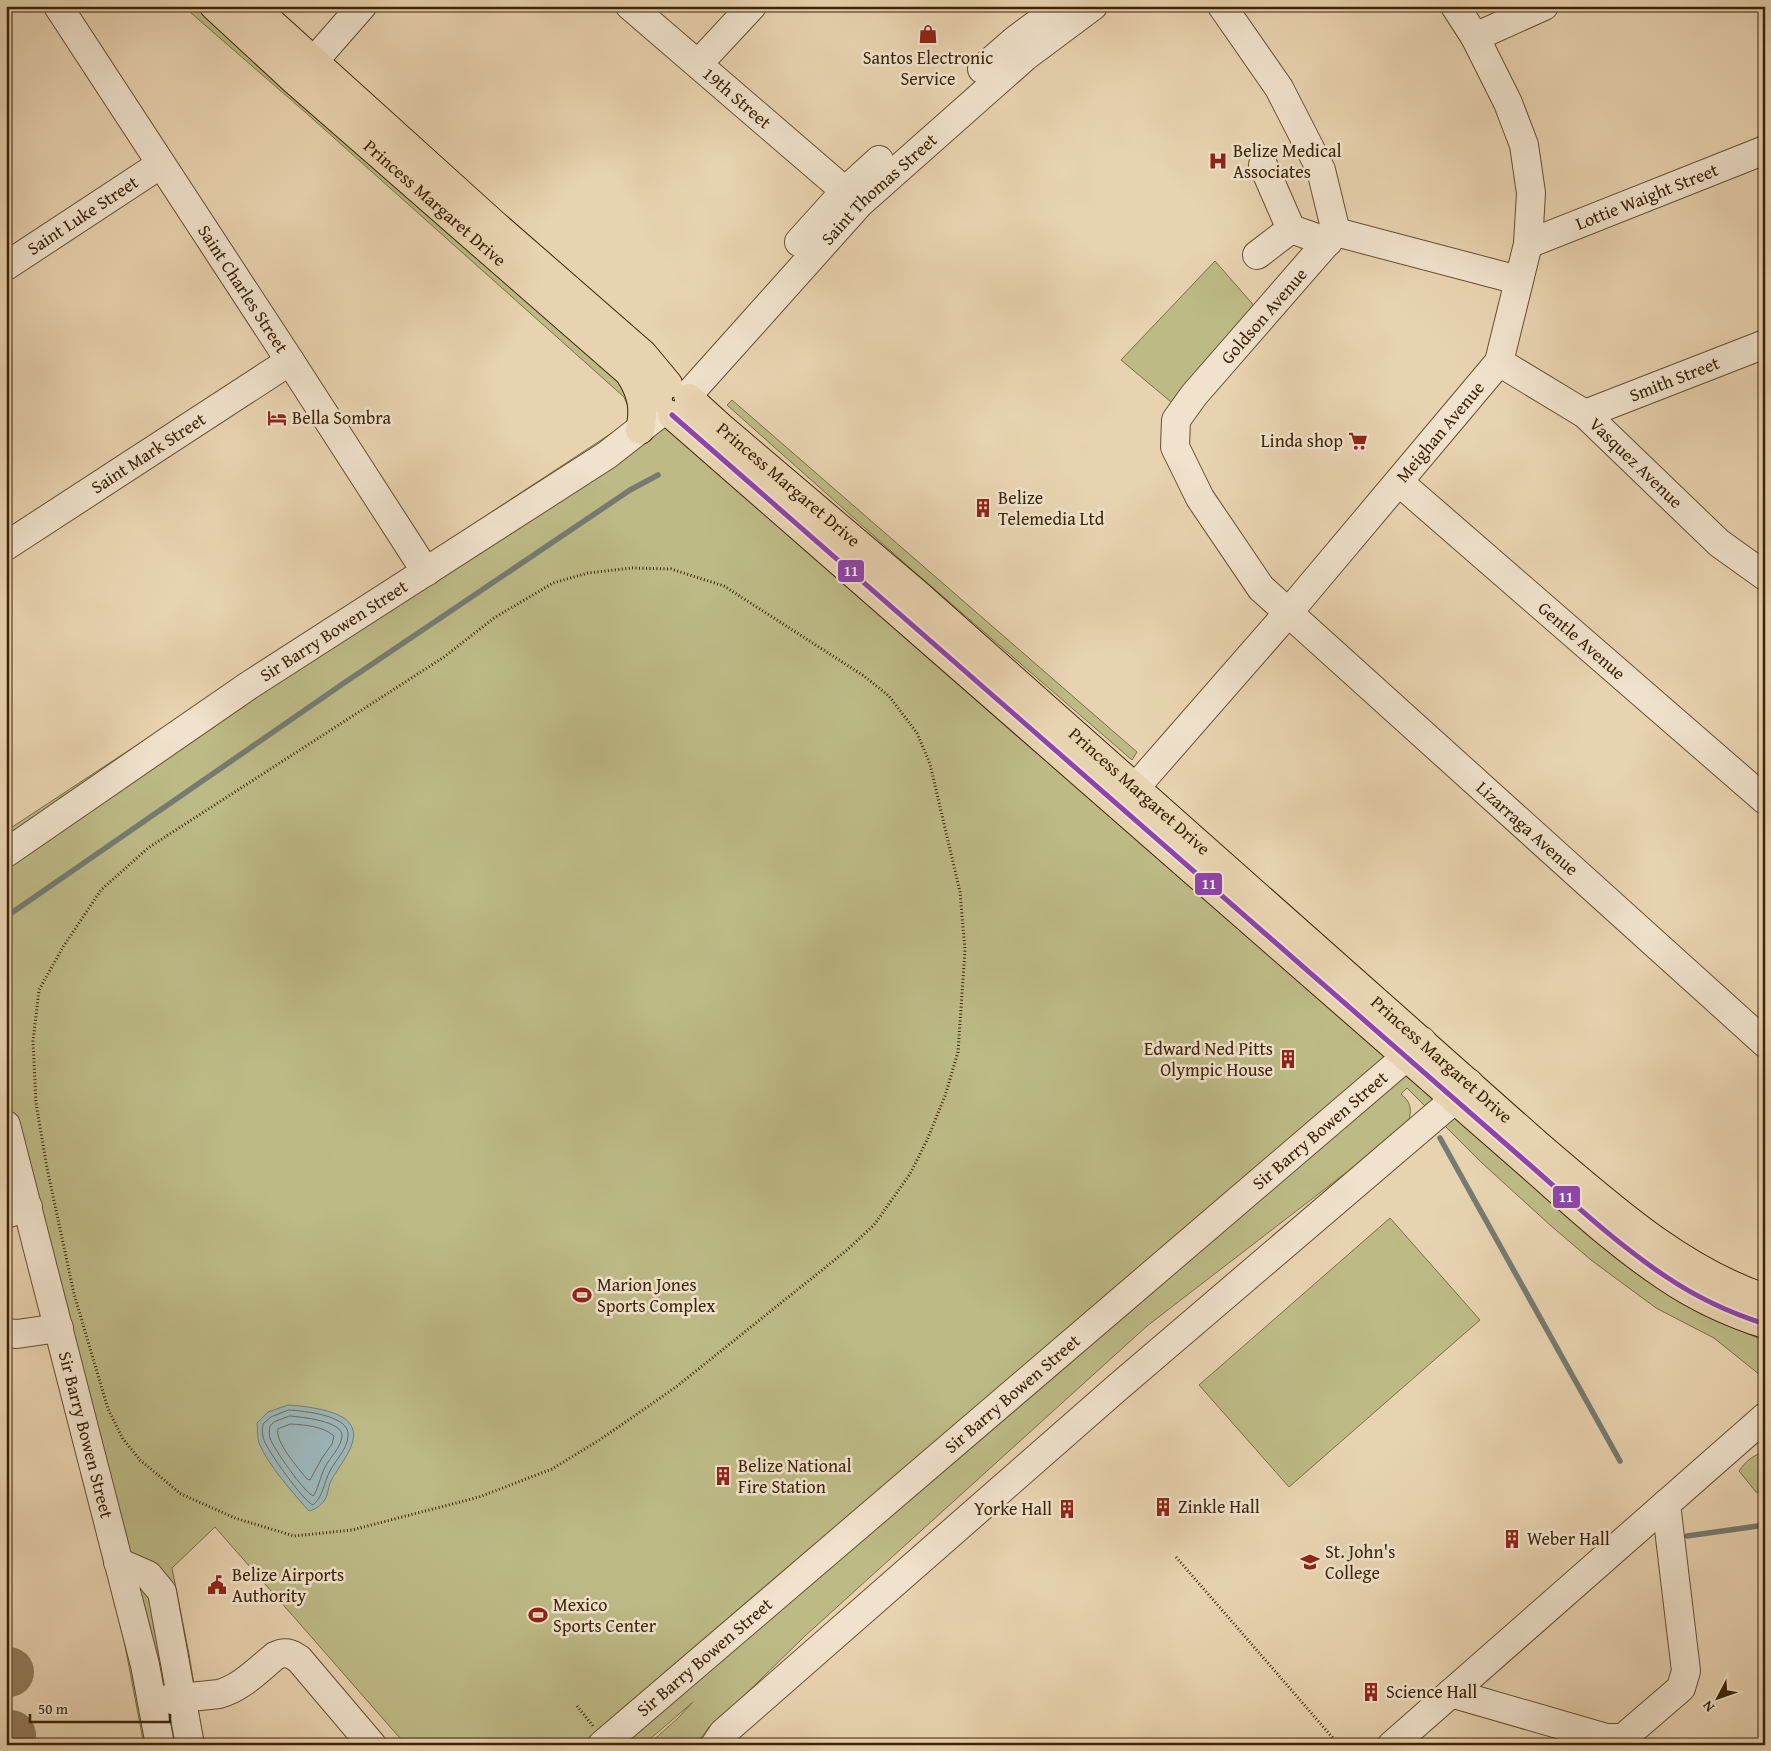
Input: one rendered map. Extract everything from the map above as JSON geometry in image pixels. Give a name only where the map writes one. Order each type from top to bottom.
[{"type":"main road","name":"Princess Margaret Drive","points":[[214,6],[294,80],[631,376],[673,398],[723,429],[916,593],[1135,788],[1414,1048]]},
{"type":"main road","name":"Princess Margaret Drive","points":[[253,6],[313,62],[635,348],[673,398],[1414,1048],[1462,1091],[1579,1207],[1630,1250],[1665,1276],[1702,1298],[1742,1317],[1765,1324]]},
{"type":"main road","points":[[631,376],[639,388],[643,402],[640,430]]},
{"type":"main road","name":"Princess Margaret Drive","points":[[1462,1091],[1679,1256],[1714,1276],[1765,1298]]},
{"type":"street","name":"Saint Charles Street","points":[[58,6],[426,572]]},
{"type":"street","points":[[294,80],[313,62],[362,6]]},
{"type":"street","name":"19th Street","points":[[630,6],[845,190]]},
{"type":"street","points":[[698,64],[752,6]]},
{"type":"street","name":"Saint Thomas Street","points":[[673,398],[860,203],[914,142],[1014,41],[1061,6]]},
{"type":"street","name":"Saint Thomas Street","points":[[673,398],[704,350],[845,190],[914,142],[1094,6]]},
{"type":"street","points":[[1222,6],[1279,88],[1321,170],[1332,237]]},
{"type":"street","name":"Meighan Avenue","points":[[1135,788],[1288,613],[1499,362],[1528,244],[1531,193],[1524,145],[1508,103],[1475,36],[1455,6]]},
{"type":"street","points":[[1475,36],[1544,6]]},
{"type":"street","name":"Lottie Waight Street","points":[[1528,244],[1765,150]]},
{"type":"street","name":"Saint Luke Street","points":[[6,266],[161,164]]},
{"type":"street","points":[[1263,165],[1291,229]]},
{"type":"street","points":[[1257,255],[1291,229],[1518,280]]},
{"type":"street","name":"Goldson Avenue","points":[[1288,613],[1261,588],[1200,498],[1175,447],[1176,420],[1194,395],[1332,237]]},
{"type":"street","name":"Smith Street","points":[[1585,414],[1765,344]]},
{"type":"street","name":"Saint Mark Street","points":[[6,546],[290,361]]},
{"type":"street","name":"Vasquez Avenue","points":[[1499,362],[1585,414],[1719,543],[1765,576]]},
{"type":"street","name":"Sir Barry Bowen Street","points":[[6,852],[248,686],[607,455],[640,430],[673,398]]},
{"type":"street","name":"Gentle Avenue","points":[[1399,482],[1765,800]]},
{"type":"street","name":"Lizarraga Avenue","points":[[1288,613],[1765,1043]]},
{"type":"street","name":"Sir Barry Bowen Street","points":[[602,1745],[1414,1048]]},
{"type":"street","points":[[715,1745],[723,1733],[1462,1091]]},
{"type":"street","name":"Sir Barry Bowen Street","points":[[6,1125],[17,1210],[59,1328],[145,1665],[160,1745]]},
{"type":"street","points":[[6,1333],[17,1334],[59,1328]]},
{"type":"street","points":[[1392,1745],[1765,1418]]},
{"type":"street","points":[[1451,1692],[1606,1738],[1623,1738],[1680,1688],[1686,1671],[1666,1504]]},
{"type":"street","points":[[118,1562],[148,1575],[162,1592],[190,1745]]},
{"type":"street","points":[[152,1701],[227,1691],[237,1686],[275,1656],[282,1652],[290,1653],[299,1659],[372,1745]]},
{"type":"path","points":[[632,568],[671,569],[724,586],[864,676],[889,696],[917,733],[930,764],[960,892],[965,950],[958,1052],[945,1096],[927,1140],[910,1174],[874,1225],[846,1250],[676,1387],[601,1439],[552,1469],[479,1498],[352,1530],[294,1536],[235,1518],[182,1494],[140,1460],[123,1439],[108,1409],[92,1360],[70,1274],[47,1168],[36,1103],[33,1041],[39,990],[63,947],[102,890],[148,848],[436,662],[494,618],[553,583],[588,573],[632,568]]},
{"type":"path","points":[[1176,1557],[1339,1745]]},
{"type":"shaded area","name":"Marion Jones Sports Complex","points":[[183,6],[195,6],[603,361],[1655,1284],[1701,1314],[1765,1341],[1765,1379],[1714,1338],[1656,1308],[1591,1260],[1482,1163],[1407,1088],[1401,1094],[1408,1101],[1410,1108],[1408,1125],[1147,1326],[805,1636],[719,1720],[709,1727],[696,1745],[648,1745],[693,1702],[643,1745],[406,1745],[215,1527],[172,1568],[204,1745],[144,1745],[109,1562],[6,1169],[6,831],[627,423],[629,409],[624,397],[305,112]]},
{"type":"shaded area","points":[[1215,261],[1264,317],[1177,407],[1121,360]]},
{"type":"shaded area","points":[[732,400],[1137,752],[1132,760],[910,568],[727,405]]},
{"type":"shaded area","points":[[1390,1218],[1480,1320],[1289,1487],[1199,1385]]},
{"type":"shaded area","points":[[1765,1452],[1765,1494],[1756,1492],[1739,1471],[1750,1459]]},
{"type":"water","points":[[288,1405],[303,1406],[339,1415],[350,1424],[353,1431],[348,1454],[333,1477],[325,1499],[318,1507],[309,1511],[275,1469],[258,1441],[257,1423],[268,1412]]},
{"type":"waterway","points":[[10,914],[344,683],[630,490],[658,475]]},
{"type":"waterway","points":[[1440,1138],[1620,1461]]},
{"type":"waterway","points":[[1687,1536],[1765,1525]]},
{"type":"taxiway","points":[[6,1736],[11,1735]]},
{"type":"transit line","name":"11","points":[[672,415],[1610,1235],[1646,1263],[1701,1298],[1726,1310],[1765,1324]]},
{"type":"place","name":"Santos Electronic Service","points":[[928,34]]},
{"type":"place","name":"Belize Medical Associates","points":[[1218,161]]},
{"type":"place","name":"Bella Sombra","points":[[277,418]]},
{"type":"place","name":"Linda shop","points":[[1358,441]]},
{"type":"place","name":"Belize Telemedia Ltd","points":[[983,508]]},
{"type":"place","name":"Edward Ned Pitts Olympic House","points":[[1288,1059]]},
{"type":"place","name":"Marion Jones Sports Complex","points":[[582,1295]]},
{"type":"place","name":"Belize National Fire Station","points":[[723,1476]]},
{"type":"place","name":"Zinkle Hall","points":[[1163,1507]]},
{"type":"place","name":"Yorke Hall","points":[[1067,1509]]},
{"type":"place","name":"Weber Hall","points":[[1512,1539]]},
{"type":"place","name":"St. John's College","points":[[1310,1562]]},
{"type":"place","name":"Belize Airports Authority","points":[[217,1585]]},
{"type":"place","name":"Mexico Sports Center","points":[[538,1615]]},
{"type":"place","name":"Science Hall","points":[[1371,1692]]}]
